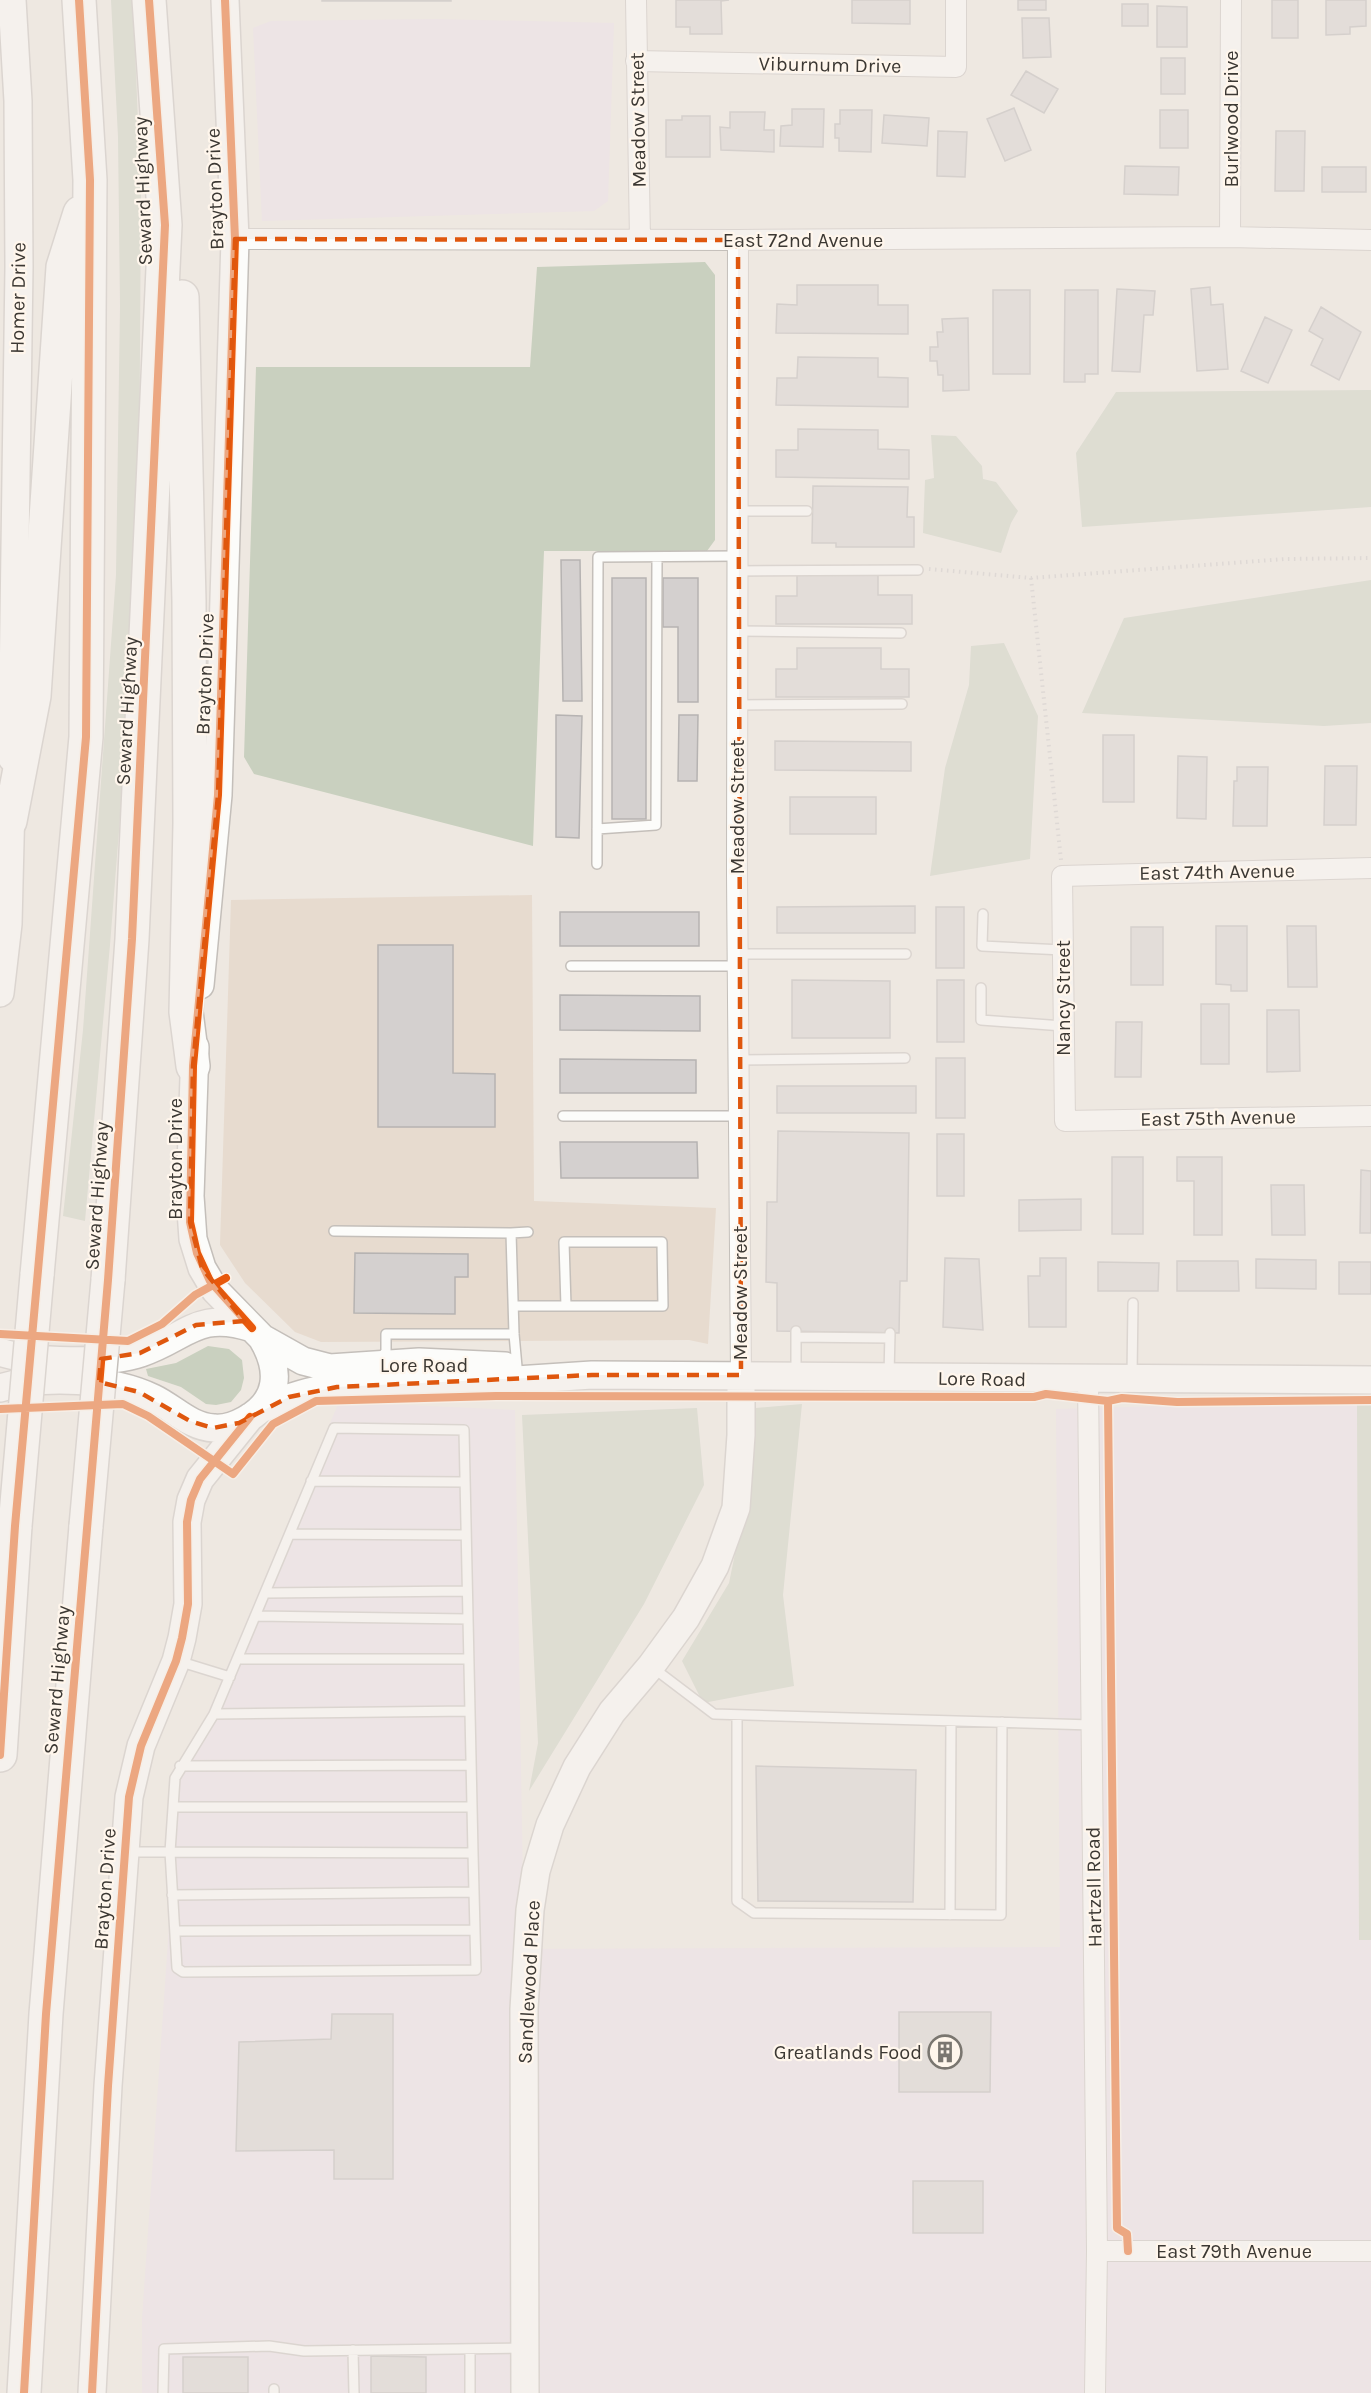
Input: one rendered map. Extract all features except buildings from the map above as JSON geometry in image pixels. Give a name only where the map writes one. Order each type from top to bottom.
[{"type":"highway","name":"Seward Highway","points":[[0,1755],[15,1526],[86,737],[90,180],[79,0]]},
{"type":"highway","name":"Seward Highway","points":[[24,2393],[46,2014],[108,1280],[132,939],[165,225],[149,0]]},
{"type":"highway","points":[[10,821],[34,696],[63,267],[90,180]]},
{"type":"highway","points":[[165,225],[181,291],[185,401],[190,823],[186,1012],[193,1066]]},
{"type":"highway","points":[[43,2393],[46,2014]]},
{"type":"street","name":"Homer Drive","points":[[0,993],[8,924],[19,267],[9,101],[12,0]]},
{"type":"street","name":"Brayton Drive","points":[[92,2393],[108,2086],[129,1797],[148,1727],[176,1661],[188,1604],[189,1506],[200,1479],[271,1395],[275,1378],[271,1355],[257,1333],[215,1290],[202,1268],[193,1239],[190,1196],[193,1066],[218,795],[235,239],[225,0]]},
{"type":"street","name":"Meadow Street","points":[[636,0],[640,240]]},
{"type":"street","name":"Viburnum Drive","points":[[636,61],[956,67],[956,0]]},
{"type":"street","name":"Burlwood Drive","points":[[1230,237],[1231,0]]},
{"type":"street","name":"East 72nd Avenue","points":[[235,239],[738,240],[1230,237],[1371,240]]},
{"type":"street","name":"Meadow Street","points":[[738,240],[737,960],[741,1375]]},
{"type":"street","name":"East 74th Avenue","points":[[1062,876],[1371,868]]},
{"type":"street","name":"Nancy Street","points":[[1062,876],[1065,1121]]},
{"type":"street","name":"East 75th Avenue","points":[[1065,1121],[1371,1116]]},
{"type":"street","points":[[0,1352],[13,1356],[54,1359],[120,1358],[154,1347],[203,1323],[233,1322],[257,1333]]},
{"type":"street","name":"Lore Road","points":[[257,1333],[303,1361],[320,1366],[419,1362],[517,1367],[592,1376]]},
{"type":"street","name":"Sandlewood Place","points":[[525,2393],[524,2009],[530,1910],[537,1871],[550,1825],[577,1767],[612,1712],[651,1666],[686,1618],[716,1566],[736,1508],[741,1435],[741,1375]]},
{"type":"street","name":"Lore Road","points":[[0,1388],[21,1384],[95,1382],[121,1385],[139,1392],[202,1426],[221,1428],[239,1423],[289,1397],[325,1388],[592,1376],[1371,1380]]},
{"type":"street","name":"Hartzell Road","points":[[1088,1380],[1097,2251],[1095,2393]]},
{"type":"street","name":"East 79th Avenue","points":[[1097,2251],[1371,2251]]},
{"type":"lane","points":[[738,511],[807,511]]},
{"type":"lane","points":[[597,864],[598,557],[657,557],[737,563],[919,568]]},
{"type":"lane","points":[[597,829],[656,825],[657,557]]},
{"type":"lane","points":[[737,631],[901,633]]},
{"type":"lane","points":[[737,705],[902,704]]},
{"type":"lane","points":[[983,914],[982,946],[1063,950]]},
{"type":"lane","points":[[571,966],[906,954]]},
{"type":"lane","points":[[981,988],[981,1020],[1063,1026]]},
{"type":"lane","points":[[738,1060],[905,1058]]},
{"type":"lane","points":[[563,1116],[739,1116]]},
{"type":"lane","points":[[334,1231],[528,1232]]},
{"type":"lane","points":[[511,1233],[517,1367]]},
{"type":"lane","points":[[513,1306],[566,1306],[663,1306],[662,1242],[564,1242],[566,1306]]},
{"type":"lane","points":[[1132,1380],[1133,1303]]},
{"type":"lane","points":[[377,1364],[386,1351],[386,1334],[514,1334]]},
{"type":"lane","points":[[796,1376],[796,1334],[890,1335],[889,1377]]},
{"type":"lane","points":[[334,1428],[464,1430],[465,1482],[476,1970],[183,1972],[177,1968],[170,1852],[175,1778],[180,1766],[214,1714],[334,1428]]},
{"type":"lane","points":[[311,1481],[465,1482]]},
{"type":"lane","points":[[291,1534],[466,1535]]},
{"type":"lane","points":[[265,1593],[467,1591]]},
{"type":"lane","points":[[255,1616],[468,1619]]},
{"type":"lane","points":[[237,1659],[469,1659]]},
{"type":"lane","points":[[176,1661],[230,1677]]},
{"type":"lane","points":[[651,1666],[714,1714],[1092,1725]]},
{"type":"lane","points":[[214,1714],[470,1711]]},
{"type":"lane","points":[[737,1715],[737,1901],[754,1913],[1001,1915],[1002,1722]]},
{"type":"lane","points":[[950,1915],[951,1721]]},
{"type":"lane","points":[[180,1766],[471,1765]]},
{"type":"lane","points":[[173,1807],[472,1807]]},
{"type":"lane","points":[[124,1852],[473,1853]]},
{"type":"lane","points":[[172,1895],[474,1892]]},
{"type":"lane","points":[[175,1931],[475,1930]]},
{"type":"lane","points":[[163,2393],[164,2349],[269,2346],[304,2351],[525,2348]]},
{"type":"lane","points":[[353,2350],[354,2393]]},
{"type":"lane","points":[[470,2350],[470,2393]]},
{"type":"path","points":[[919,568],[1031,579],[1285,559],[1371,558]]},
{"type":"path","points":[[1031,579],[1062,876]]},
{"type":"highlighted area","points":[[235,239],[738,240],[741,1375],[592,1375],[337,1387],[289,1397],[239,1423],[213,1428],[190,1421],[139,1392],[99,1382],[101,1359],[140,1353],[196,1325],[244,1321],[202,1268],[190,1222],[193,1066],[218,795]]},
{"type":"shaded area","points":[[436,19],[614,23],[608,201],[594,211],[262,221],[253,28],[271,21]]},
{"type":"shaded area","points":[[532,895],[534,1201],[716,1208],[708,1344],[689,1340],[321,1342],[295,1332],[245,1283],[220,1245],[231,900]]},
{"type":"shaded area","points":[[1357,1401],[1359,1939],[1371,1940],[1371,2393],[142,2393],[142,2319],[179,1781],[339,1402],[515,1410],[524,1949],[1060,1947],[1056,1409]]},
{"type":"green space","points":[[111,0],[133,0],[141,195],[139,500],[127,729],[85,1221],[63,1216],[83,1030],[116,575],[120,306],[118,137]]},
{"type":"green space","points":[[705,262],[715,275],[715,540],[707,551],[544,551],[533,846],[254,774],[244,757],[256,367],[530,367],[537,267]]},
{"type":"green space","points":[[1371,390],[1371,507],[1082,527],[1076,453],[1116,392]]},
{"type":"green space","points":[[931,435],[956,436],[982,466],[983,479],[996,482],[1018,511],[1011,523],[1001,553],[923,533],[925,480],[934,478]]},
{"type":"green space","points":[[1371,580],[1371,723],[1324,726],[1082,713],[1124,618]]},
{"type":"green space","points":[[1004,643],[1038,716],[1030,859],[930,876],[945,768],[969,685],[971,646]]},
{"type":"green space","points":[[208,1346],[229,1349],[242,1360],[244,1378],[241,1390],[231,1402],[206,1404],[181,1387],[148,1376],[146,1369],[176,1363]]},
{"type":"green space","points":[[1357,1401],[1371,1401],[1371,1940],[1359,1940]]},
{"type":"green space","points":[[802,1404],[783,1595],[794,1686],[703,1703],[682,1661],[729,1583],[739,1534],[750,1510],[751,1459],[756,1408]]},
{"type":"green space","points":[[697,1408],[704,1485],[644,1604],[529,1791],[538,1743],[522,1415]]},
{"type":"cycle path","points":[[0,1755],[15,1526],[86,737],[90,180],[79,0]]},
{"type":"cycle path","points":[[24,2393],[46,2014],[108,1280],[132,939],[165,225],[149,0]]},
{"type":"cycle path","points":[[225,0],[235,239],[218,795],[193,1066],[190,1222],[197,1253],[210,1281],[252,1328]]},
{"type":"cycle path","points":[[0,1334],[128,1341],[162,1324],[195,1295],[226,1278]]},
{"type":"cycle path","points":[[0,1409],[123,1404],[148,1416],[233,1474],[273,1424],[316,1401],[496,1396],[1034,1397],[1046,1394],[1108,1401],[1122,1398],[1177,1402],[1371,1400]]},
{"type":"cycle path","points":[[1108,1401],[1117,2228],[1127,2234],[1128,2251]]},
{"type":"cycle path","points":[[92,2393],[108,2086],[129,1797],[141,1746],[176,1661],[182,1638],[188,1604],[187,1522],[191,1500],[200,1479],[250,1417]]},
{"type":"place","name":"Greatlands Food","points":[[945,2052]]}]
